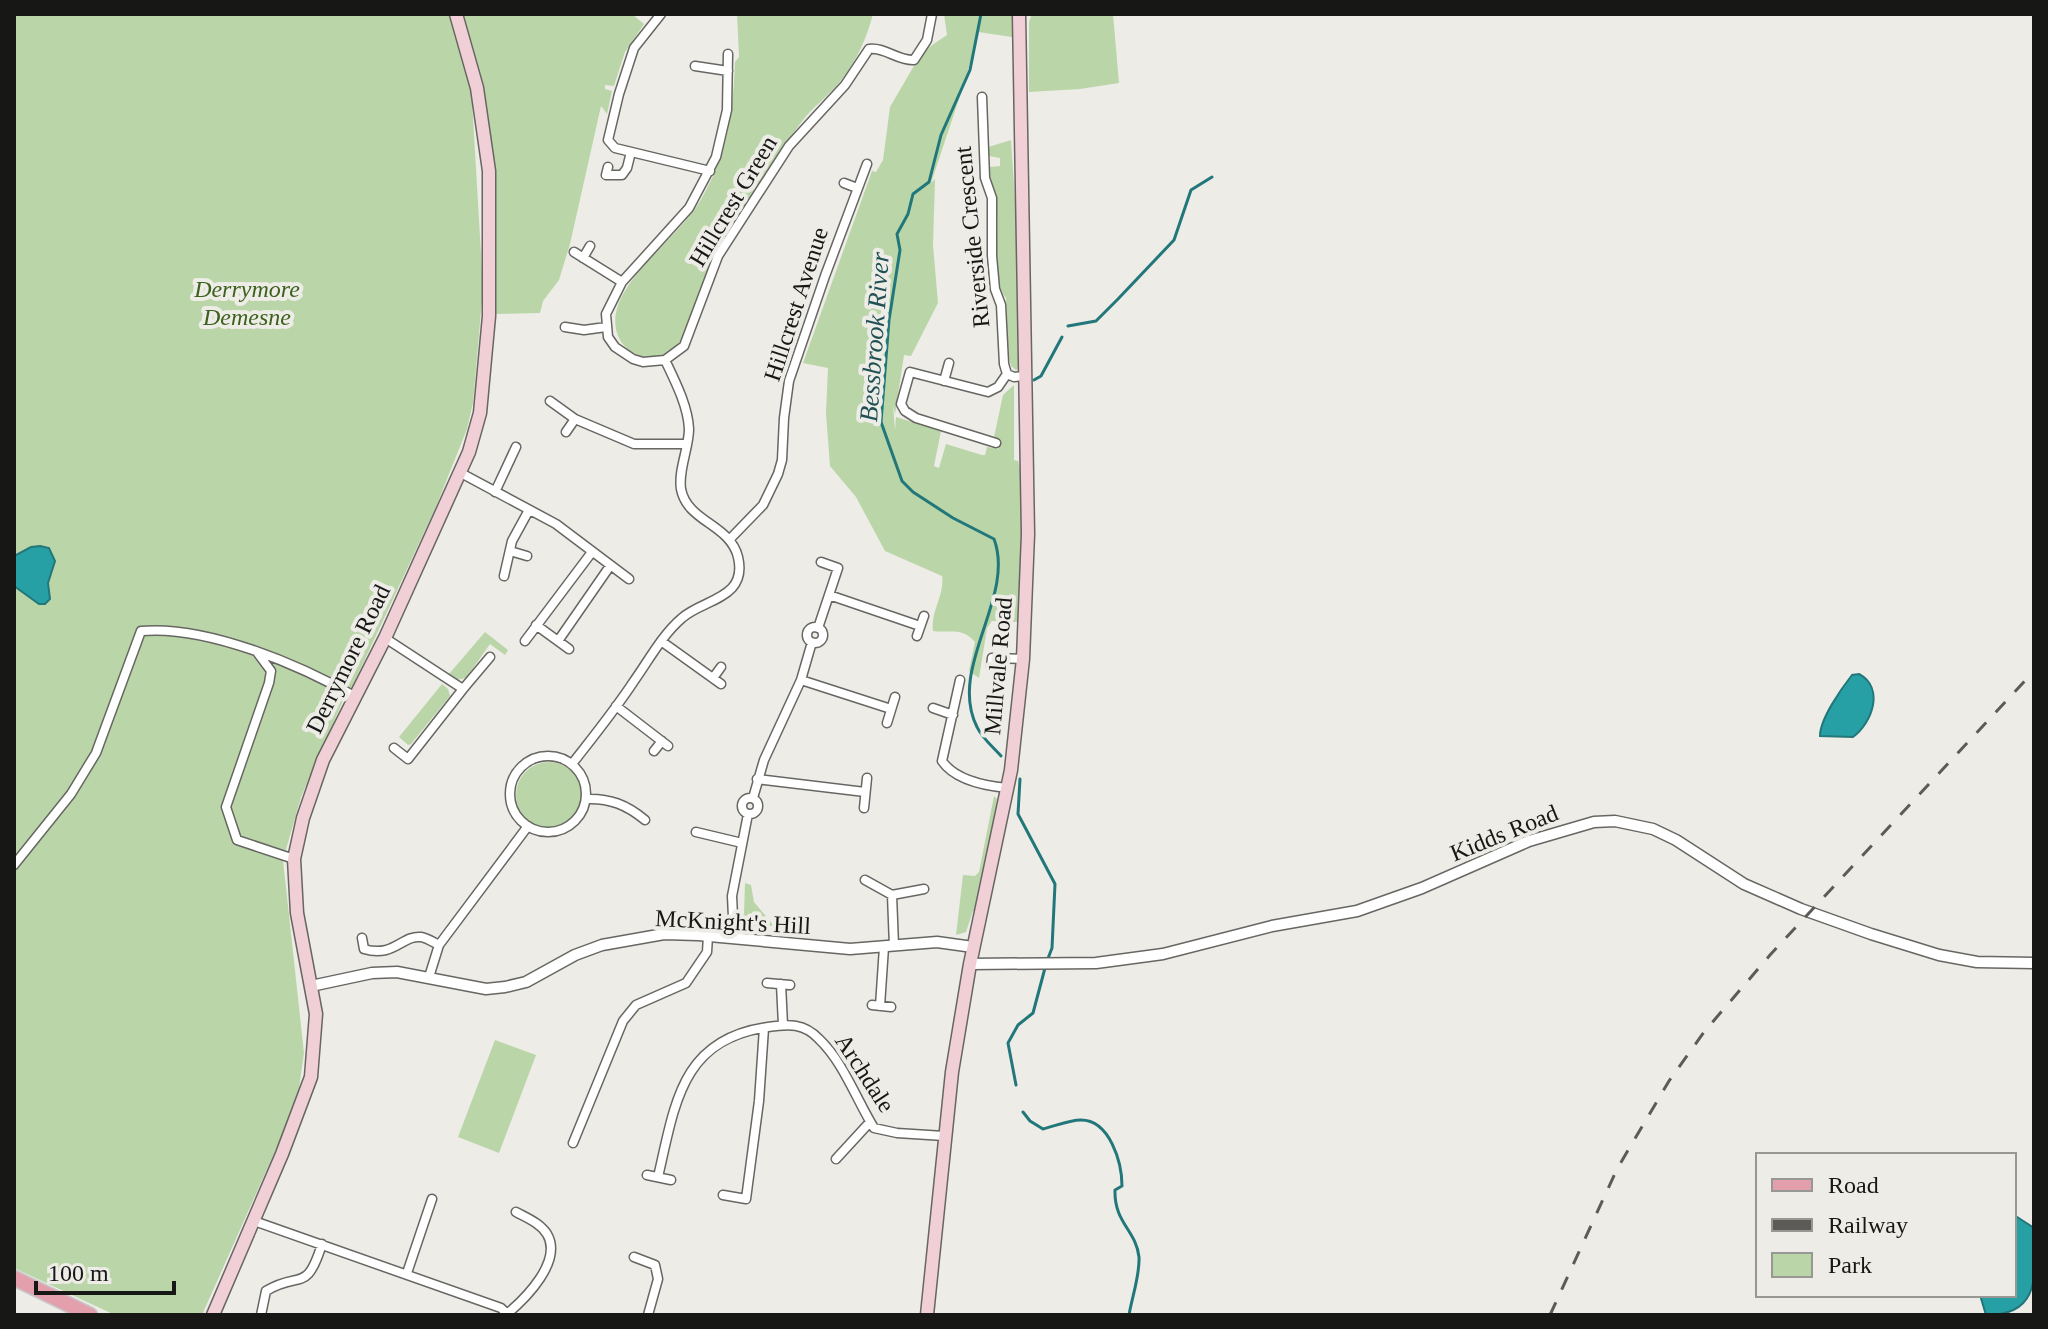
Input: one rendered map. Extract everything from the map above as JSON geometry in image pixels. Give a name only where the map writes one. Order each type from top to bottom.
[{"type":"main road","name":"Derrymore Road","points":[[213,1315],[311,1077],[316,1014],[297,913],[294,859],[311,792],[323,760],[385,638],[469,452],[483,391],[489,317],[489,171],[477,88],[456,14]]},
{"type":"main road","name":"Millvale Road","points":[[927,1315],[944,1136],[973,947],[1007,788],[1023,659],[1028,534],[1019,14]]},
{"type":"main road","points":[[14,1278],[90,1315]]},
{"type":"street","points":[[608,167],[606,175],[622,175],[627,168],[631,152],[611,145],[608,135],[634,48],[661,14]]},
{"type":"street","name":"Hillcrest Green","points":[[665,360],[684,346],[718,256],[800,131],[845,85],[869,49],[877,49],[905,61],[914,60],[927,40],[932,14]]},
{"type":"street","name":"Hillcrest Green","points":[[606,327],[606,314],[622,282],[682,217],[710,171],[725,124],[728,54]]},
{"type":"street","points":[[695,66],[728,71]]},
{"type":"street","name":"Riverside Crescent","points":[[982,97],[985,178],[992,198],[992,256],[995,289],[1001,305],[1007,374]]},
{"type":"street","name":"Hillcrest Green","points":[[631,152],[710,171]]},
{"type":"street","name":"Hillcrest Avenue","points":[[730,539],[759,510],[778,474],[789,381],[867,164]]},
{"type":"street","points":[[844,183],[857,188]]},
{"type":"street","points":[[583,258],[590,246]]},
{"type":"street","points":[[574,252],[622,282]]},
{"type":"street","points":[[565,327],[584,330],[606,327],[608,337],[623,354],[643,362],[665,360],[689,429],[680,486],[684,498],[697,514],[724,532],[739,560],[735,583],[719,600],[681,618],[572,764]]},
{"type":"street","points":[[944,381],[949,363]]},
{"type":"street","points":[[996,443],[916,418],[905,411],[901,404],[910,372],[992,391],[1005,381],[1007,374],[1025,376]]},
{"type":"street","points":[[550,401],[575,419],[634,444],[687,444]]},
{"type":"street","points":[[566,432],[575,419]]},
{"type":"street","points":[[495,492],[516,447]]},
{"type":"street","points":[[509,462],[519,466]]},
{"type":"street","points":[[459,472],[556,524],[629,579]]},
{"type":"street","points":[[504,576],[512,541],[529,510]]},
{"type":"street","points":[[510,551],[527,556]]},
{"type":"street","points":[[525,641],[592,552]]},
{"type":"street","points":[[734,938],[732,896],[748,814],[759,807],[753,798],[757,779],[801,680],[812,642],[817,642],[822,636],[818,628],[838,568],[821,562]]},
{"type":"street","points":[[558,641],[610,566]]},
{"type":"street","points":[[829,595],[920,626]]},
{"type":"street","points":[[917,636],[924,616]]},
{"type":"street","points":[[536,625],[569,649]]},
{"type":"street","points":[[14,865],[71,794],[96,753],[141,631],[159,629],[189,633],[257,652],[318,675],[356,697]]},
{"type":"street","points":[[385,638],[463,689]]},
{"type":"street","points":[[661,641],[717,681],[721,667]]},
{"type":"street","points":[[257,652],[271,671],[269,683],[226,807],[237,840],[294,859]]},
{"type":"street","points":[[394,748],[408,759],[490,657]]},
{"type":"street","points":[[991,668],[992,658],[1023,659]]},
{"type":"street","points":[[801,680],[891,709]]},
{"type":"street","points":[[960,680],[942,761],[961,776],[1007,788]]},
{"type":"street","points":[[887,723],[895,697]]},
{"type":"street","points":[[616,706],[665,743],[654,751]]},
{"type":"street","points":[[933,708],[953,715]]},
{"type":"street","points":[[537,757],[562,758],[581,774],[586,786],[586,799],[583,811],[565,828],[552,832],[540,831],[518,818],[512,807],[512,782],[517,771],[537,757]]},
{"type":"street","points":[[864,808],[867,778]]},
{"type":"street","points":[[757,779],[865,792]]},
{"type":"street","points":[[586,799],[604,798],[620,803],[645,820]]},
{"type":"street","name":"Kidds Road","points":[[970,964],[1096,963],[1163,954],[1272,926],[1357,911],[1422,888],[1529,841],[1582,824],[1615,821],[1665,835],[1744,884],[1847,926],[1939,955],[1977,962],[2034,963]]},
{"type":"street","points":[[429,977],[439,945],[528,826]]},
{"type":"street","points":[[696,832],[742,843]]},
{"type":"street","points":[[865,880],[892,895],[924,889]]},
{"type":"street","points":[[891,1007],[876,1006],[889,946],[892,895]]},
{"type":"street","name":"McKnight's Hill","points":[[311,986],[372,973],[397,972],[486,989],[505,987],[526,982],[575,955],[602,945],[664,934],[850,949],[937,942],[973,947]]},
{"type":"street","points":[[573,1143],[623,1021],[636,1005],[686,983],[707,952],[708,936]]},
{"type":"street","points":[[362,938],[364,949],[371,951],[391,950],[421,937],[439,945]]},
{"type":"street","points":[[767,983],[785,984],[783,1025]]},
{"type":"street","name":"Archdale","points":[[658,1177],[673,1114],[691,1069],[730,1035],[746,1030],[783,1025],[806,1028],[819,1038],[842,1069],[874,1128],[944,1136]]},
{"type":"street","points":[[723,1195],[746,1199],[759,1101],[764,1028]]},
{"type":"street","points":[[836,1159],[870,1122]]},
{"type":"street","points":[[835,1143],[843,1150]]},
{"type":"street","points":[[647,1175],[671,1180]]},
{"type":"street","points":[[407,1273],[432,1199]]},
{"type":"street","points":[[254,1221],[407,1273],[501,1308],[508,1314],[537,1284],[550,1252],[550,1242],[544,1229],[516,1212]]},
{"type":"street","points":[[261,1315],[266,1291],[305,1277],[315,1268],[322,1244]]},
{"type":"street","points":[[634,1257],[655,1265],[658,1279],[648,1315]]},
{"type":"green space","name":"Derrymore Demesne","points":[[14,14],[632,14],[644,24],[625,52],[614,86],[605,85],[605,89],[612,91],[607,114],[601,106],[570,244],[559,280],[543,301],[540,313],[495,314],[485,151],[471,83],[483,288],[473,403],[467,429],[435,509],[352,687],[345,696],[301,797],[283,860],[304,1053],[299,1088],[280,1140],[202,1315],[115,1315],[14,1268]]},
{"type":"green space","points":[[737,14],[873,14],[861,48],[847,72],[800,124],[720,245],[692,319],[678,344],[668,353],[644,357],[623,344],[616,329],[616,312],[634,277],[693,211],[718,163],[728,131],[735,62],[739,57]]},
{"type":"green space","points":[[944,14],[1012,14],[1012,37],[978,32],[931,183],[935,179],[933,245],[938,303],[911,356],[904,355],[895,414],[893,405],[895,430],[896,417],[941,431],[934,466],[939,468],[946,444],[982,455],[985,455],[987,447],[998,449],[999,439],[994,437],[1003,395],[1014,385],[1014,460],[1018,461],[1020,468],[1023,591],[1017,622],[992,621],[987,628],[979,678],[969,671],[975,642],[961,632],[933,631],[942,576],[885,551],[856,497],[830,466],[826,413],[828,368],[803,363],[872,171],[876,172],[883,160],[890,107],[922,52],[947,35]]},
{"type":"green space","points":[[1032,14],[1113,14],[1119,83],[1029,92],[1029,22]]},
{"type":"green space","points":[[1011,140],[1017,230],[1020,367],[1016,370],[1011,366],[1008,354],[1006,298],[998,273],[996,205],[988,175],[989,167],[1000,166],[1000,158],[989,156],[985,148]]},
{"type":"green space","points":[[485,632],[508,650],[505,655],[490,644],[466,678],[456,680],[449,674]]},
{"type":"green space","points":[[442,684],[450,696],[408,745],[399,737]]},
{"type":"green space","points":[[549,762],[562,765],[572,772],[579,782],[582,795],[579,808],[572,818],[562,825],[549,828],[536,825],[526,818],[519,808],[516,795],[519,782],[526,772],[536,765]]},
{"type":"green space","points":[[994,796],[997,799],[994,819],[997,821],[975,911],[966,932],[956,935],[963,875],[975,876],[979,872]]},
{"type":"green space","points":[[745,883],[751,885],[754,902],[774,926],[740,926],[739,917],[744,914]]},
{"type":"green space","points":[[495,1040],[536,1055],[499,1153],[458,1137]]},
{"type":"water","points":[[40,546],[49,548],[55,561],[48,583],[50,599],[45,604],[39,604],[14,586],[14,556]]},
{"type":"water","points":[[1859,674],[1867,680],[1874,696],[1866,723],[1853,737],[1820,736],[1823,721],[1837,696],[1852,675]]},
{"type":"water","points":[[2016,1216],[2034,1228],[2032,1288],[2027,1299],[2018,1307],[2005,1313],[1986,1315],[1981,1297],[2016,1297]]},
{"type":"waterway","name":"Bessbrook River","points":[[981,14],[970,70],[941,135],[929,182],[913,194],[908,214],[897,234],[900,250],[889,320],[881,422],[902,481],[913,492],[953,518],[994,539],[998,561],[996,585],[975,657],[970,681],[970,704],[979,731],[1001,756]]},
{"type":"waterway","points":[[1068,326],[1096,321],[1118,299],[1174,240],[1191,190],[1212,177]]},
{"type":"waterway","points":[[1034,380],[1041,376],[1062,337]]},
{"type":"waterway","name":"Bessbrook River","points":[[1020,779],[1018,814],[1055,884],[1052,948],[1047,961]]},
{"type":"waterway","name":"Bessbrook River","points":[[1016,1085],[1008,1043],[1018,1025],[1033,1013],[1045,968]]},
{"type":"waterway","name":"Bessbrook River","points":[[1023,1112],[1043,1129],[1076,1120],[1091,1122],[1100,1127],[1112,1144],[1120,1166],[1122,1186],[1115,1190],[1118,1211],[1134,1240],[1139,1257],[1129,1315]]},
{"type":"railway","points":[[1550,1315],[1617,1169],[1669,1081],[1704,1032],[1770,955],[2034,671]]}]
